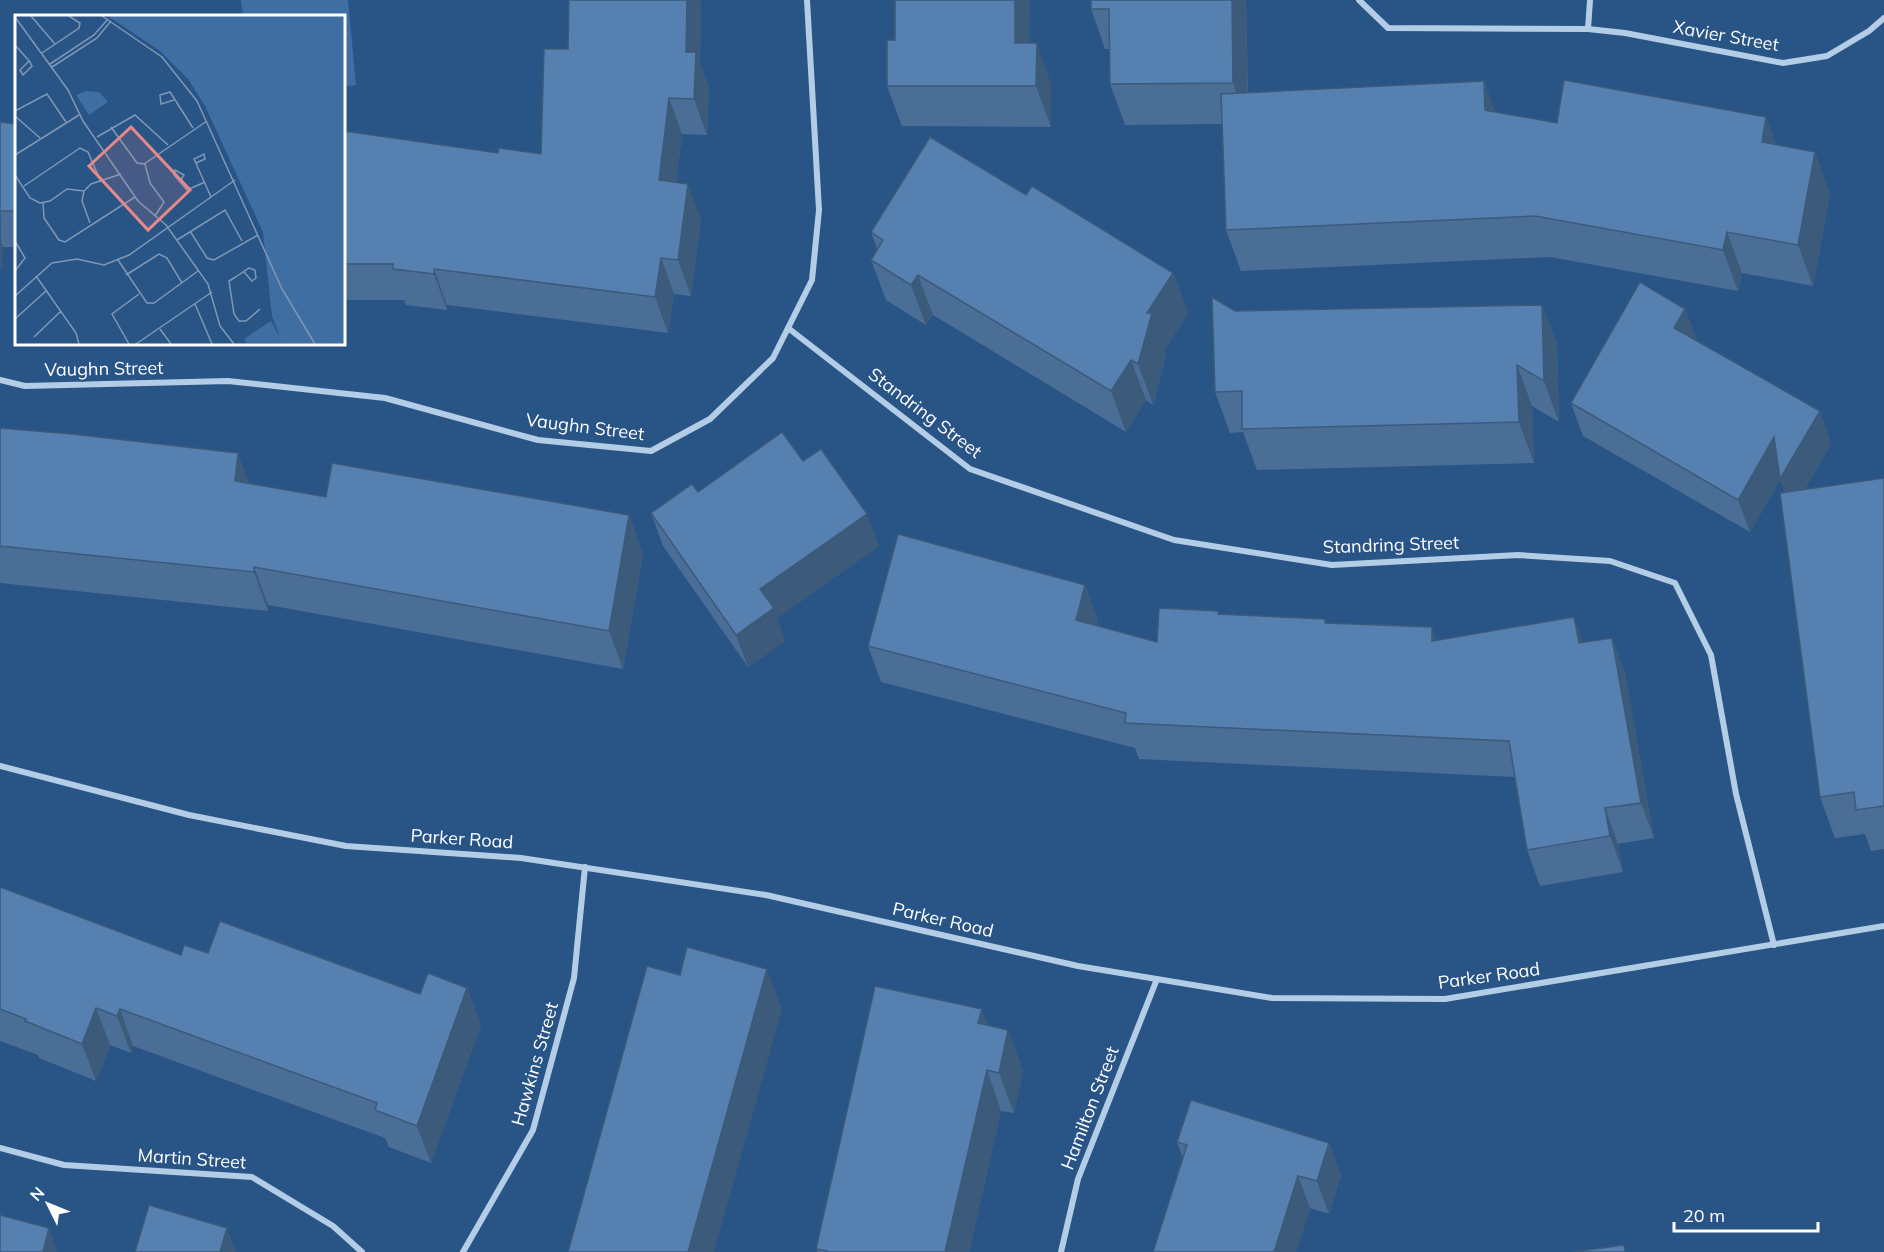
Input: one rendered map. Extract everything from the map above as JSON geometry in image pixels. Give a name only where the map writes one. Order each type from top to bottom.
[{"type":"street","name":"Vaughn Street","points":[[0,380],[25,386],[240,382],[385,398],[538,440],[651,450],[710,419],[773,358],[812,280],[819,210],[807,0]]},
{"type":"street","name":"Xavier Street","points":[[1359,0],[1388,28],[1588,29],[1624,33],[1783,63],[1827,56],[1869,31],[1884,18]]},
{"type":"street","points":[[1588,29],[1590,0]]},
{"type":"street","name":"Standring Street","points":[[788,328],[970,469],[1174,540],[1332,565],[1518,555],[1610,561],[1675,583],[1711,655],[1736,794],[1773,945]]},
{"type":"street","name":"Parker Road","points":[[0,766],[189,815],[345,846],[521,858],[766,894],[1078,966],[1272,998],[1445,999],[1884,926]]},
{"type":"street","name":"Hawkins Street","points":[[463,1252],[533,1130],[574,978],[585,867]]},
{"type":"street","name":"Hamilton Street","points":[[1061,1252],[1078,1179],[1157,979]]},
{"type":"street","name":"Martin Street","points":[[0,1148],[64,1165],[252,1177],[333,1226],[362,1252]]},
{"type":"shaded area","points":[[241,0],[348,0],[356,85],[345,87],[345,15],[243,15]]},
{"type":"building","points":[[569,0],[687,0],[686,52],[696,52],[694,99],[669,98],[659,180],[688,184],[678,260],[661,258],[655,297],[434,269],[434,274],[393,269],[393,264],[345,264],[345,131],[498,153],[499,148],[541,154],[544,49],[568,49]]},
{"type":"building","points":[[895,0],[1015,0],[1015,43],[1037,43],[1036,86],[887,86],[887,40],[895,40]]},
{"type":"building","points":[[1091,0],[1232,0],[1233,83],[1110,84],[1109,9],[1091,9]]},
{"type":"building","points":[[1564,80],[1766,117],[1762,142],[1815,152],[1798,245],[1727,232],[1723,250],[1535,216],[1226,230],[1221,94],[1484,81],[1485,110],[1557,123]]},
{"type":"building","points":[[0,122],[15,124],[15,211],[0,211]]},
{"type":"building","points":[[930,137],[1026,195],[1032,186],[1173,273],[1147,313],[1152,313],[1138,364],[1131,360],[1111,391],[918,275],[911,285],[871,260],[883,240],[871,232]]},
{"type":"building","points":[[1640,282],[1685,309],[1674,328],[1820,411],[1780,479],[1774,437],[1738,500],[1571,403]]},
{"type":"building","points":[[1212,297],[1235,311],[1542,305],[1544,381],[1517,365],[1519,422],[1242,429],[1242,391],[1215,392]]},
{"type":"building","points":[[0,428],[238,453],[235,481],[326,497],[332,463],[629,515],[609,631],[254,567],[254,572],[0,546]]},
{"type":"building","points":[[782,432],[803,461],[821,449],[867,514],[760,589],[774,608],[736,635],[651,513],[692,484],[698,492]]},
{"type":"building","points":[[1884,478],[1884,806],[1856,810],[1854,792],[1820,797],[1780,493]]},
{"type":"building","points":[[898,534],[1085,585],[1076,620],[1157,642],[1159,608],[1218,611],[1218,614],[1325,619],[1325,623],[1432,627],[1432,641],[1574,617],[1579,643],[1612,638],[1641,803],[1605,808],[1610,836],[1527,850],[1509,741],[1125,723],[1126,713],[868,646]]},
{"type":"building","points":[[0,887],[181,955],[184,945],[208,953],[220,921],[420,994],[428,973],[467,988],[417,1126],[375,1110],[377,1103],[120,1009],[117,1016],[96,1008],[82,1044],[0,1009]]},
{"type":"building","points":[[687,947],[767,969],[688,1252],[568,1252],[647,966],[680,975]]},
{"type":"building","points":[[875,986],[982,1009],[978,1023],[1008,1030],[999,1073],[987,1070],[945,1252],[827,1252],[816,1249]]},
{"type":"building","points":[[1191,1100],[1329,1143],[1317,1181],[1298,1176],[1274,1252],[1153,1252],[1187,1145],[1177,1142]]},
{"type":"building","points":[[149,1205],[227,1228],[220,1252],[135,1252]]},
{"type":"building","points":[[0,1215],[49,1228],[43,1252],[0,1252]]},
{"type":"building","points":[[1624,1245],[1625,1252],[1572,1252]]}]
